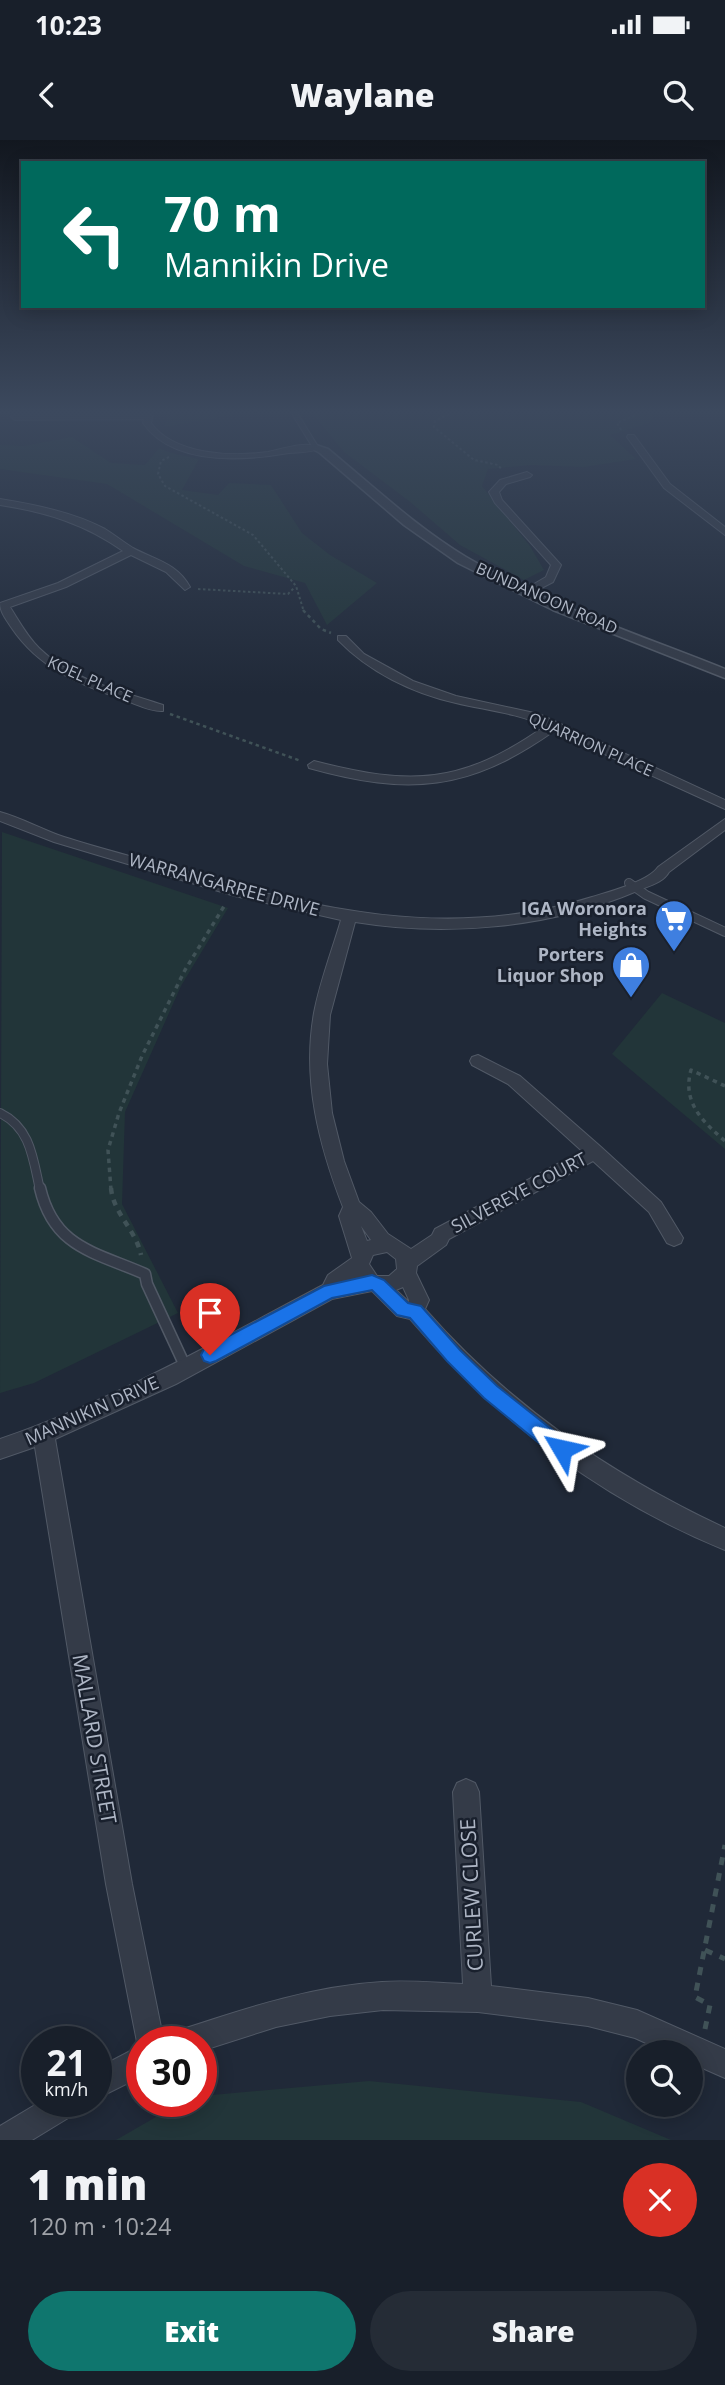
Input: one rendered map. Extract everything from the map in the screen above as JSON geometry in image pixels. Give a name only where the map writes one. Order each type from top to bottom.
[{"type":"street","points":[[30,507],[86,524],[124,544],[130,551],[147,556],[175,574],[185,587]]},
{"type":"street","name":"BUNDANOON ROAD","points":[[393,507],[438,544],[482,571],[526,593],[725,674]]},
{"type":"street","points":[[504,507],[556,565],[553,577],[548,582],[526,593]]},
{"type":"street","points":[[694,507],[725,532]]},
{"type":"street","points":[[2,607],[62,586],[130,551]]},
{"type":"street","name":"KOEL PLACE","points":[[2,607],[32,647],[48,662],[95,684],[159,708]]},
{"type":"street","name":"QUARRION PLACE","points":[[342,638],[360,656],[409,684],[453,699],[521,713],[725,805]]},
{"type":"street","points":[[314,765],[363,778],[440,778],[480,769],[499,761],[553,726]]},
{"type":"street","name":"WARRANGARREE DRIVE","points":[[2,819],[74,843],[287,905],[349,917],[455,922],[567,911],[660,876],[663,870],[725,823]]},
{"type":"street","points":[[349,917],[322,1016],[318,1070],[320,1096],[331,1151],[352,1207],[360,1211],[399,1257],[419,1300],[415,1311]]},
{"type":"street","name":"SILVEREYE COURT","points":[[478,1061],[514,1080],[595,1152],[655,1207],[674,1238]]},
{"type":"street","name":"SILVEREYE COURT","points":[[399,1257],[439,1240],[442,1234],[595,1152]]},
{"type":"street","points":[[352,1207],[348,1216],[362,1275],[404,1310],[415,1311],[490,1392],[553,1442],[642,1499],[725,1539]]},
{"type":"street","points":[[360,1259],[374,1245],[399,1257]]},
{"type":"street","points":[[375,1284],[398,1282],[399,1257]]},
{"type":"street","name":"MANNIKIN DRIVE","points":[[330,1291],[335,1281],[360,1259]]},
{"type":"street","name":"MANNIKIN DRIVE","points":[[0,1449],[44,1435],[139,1393],[330,1291],[375,1284]]},
{"type":"street","name":"MALLARD STREET","points":[[44,1435],[119,1884],[147,2026]]},
{"type":"street","name":"CURLEW CLOSE","points":[[466,1792],[478,1998]]},
{"type":"street","points":[[217,2032],[276,2013],[330,2002],[383,1996],[478,1998],[587,2012],[638,2024],[713,2058]]},
{"type":"street","points":[[4,2140],[43,2117]]},
{"type":"lane","points":[[632,886],[725,932]]},
{"type":"lane","points":[[0,1113],[17,1121],[26,1135],[48,1219],[69,1239],[145,1274],[147,1284],[186,1368]]},
{"type":"path","points":[[203,507],[253,535],[296,586],[303,613],[321,629],[342,638]]},
{"type":"path","points":[[216,590],[288,594],[296,586]]},
{"type":"path","points":[[159,708],[173,716],[314,765]]},
{"type":"path","points":[[145,1274],[138,1241],[112,1201],[108,1150],[118,1113],[163,1012],[233,890]]},
{"type":"path","points":[[725,1086],[691,1070],[686,1082],[697,1116],[725,1140]]},
{"type":"path","points":[[713,2058],[710,2005],[695,1997],[725,1845]]},
{"type":"path","points":[[705,1950],[725,1959]]},
{"type":"green space","points":[[146,507],[285,507],[302,533],[330,555],[377,583],[327,625],[305,583],[244,566]]},
{"type":"green space","points":[[416,507],[499,507],[530,546],[544,570],[524,580],[460,545]]},
{"type":"green space","points":[[2,832],[228,908],[181,986],[125,1112],[122,1204],[178,1313],[34,1383],[0,1393]]},
{"type":"green space","points":[[662,993],[725,1023],[725,1149],[612,1054]]},
{"type":"green space","points":[[369,2081],[581,2102],[671,2140],[116,2140],[156,2117],[217,2117],[217,2095]]},
{"type":"place","name":"IGA Woronora Heights","points":[[674,953]]},
{"type":"place","name":"Porters Liquor Shop","points":[[631,999]]},
{"type":"route","points":[[210,1355],[330,1291],[372,1283],[390,1294],[404,1310],[415,1311],[490,1392],[562,1449]]}]
